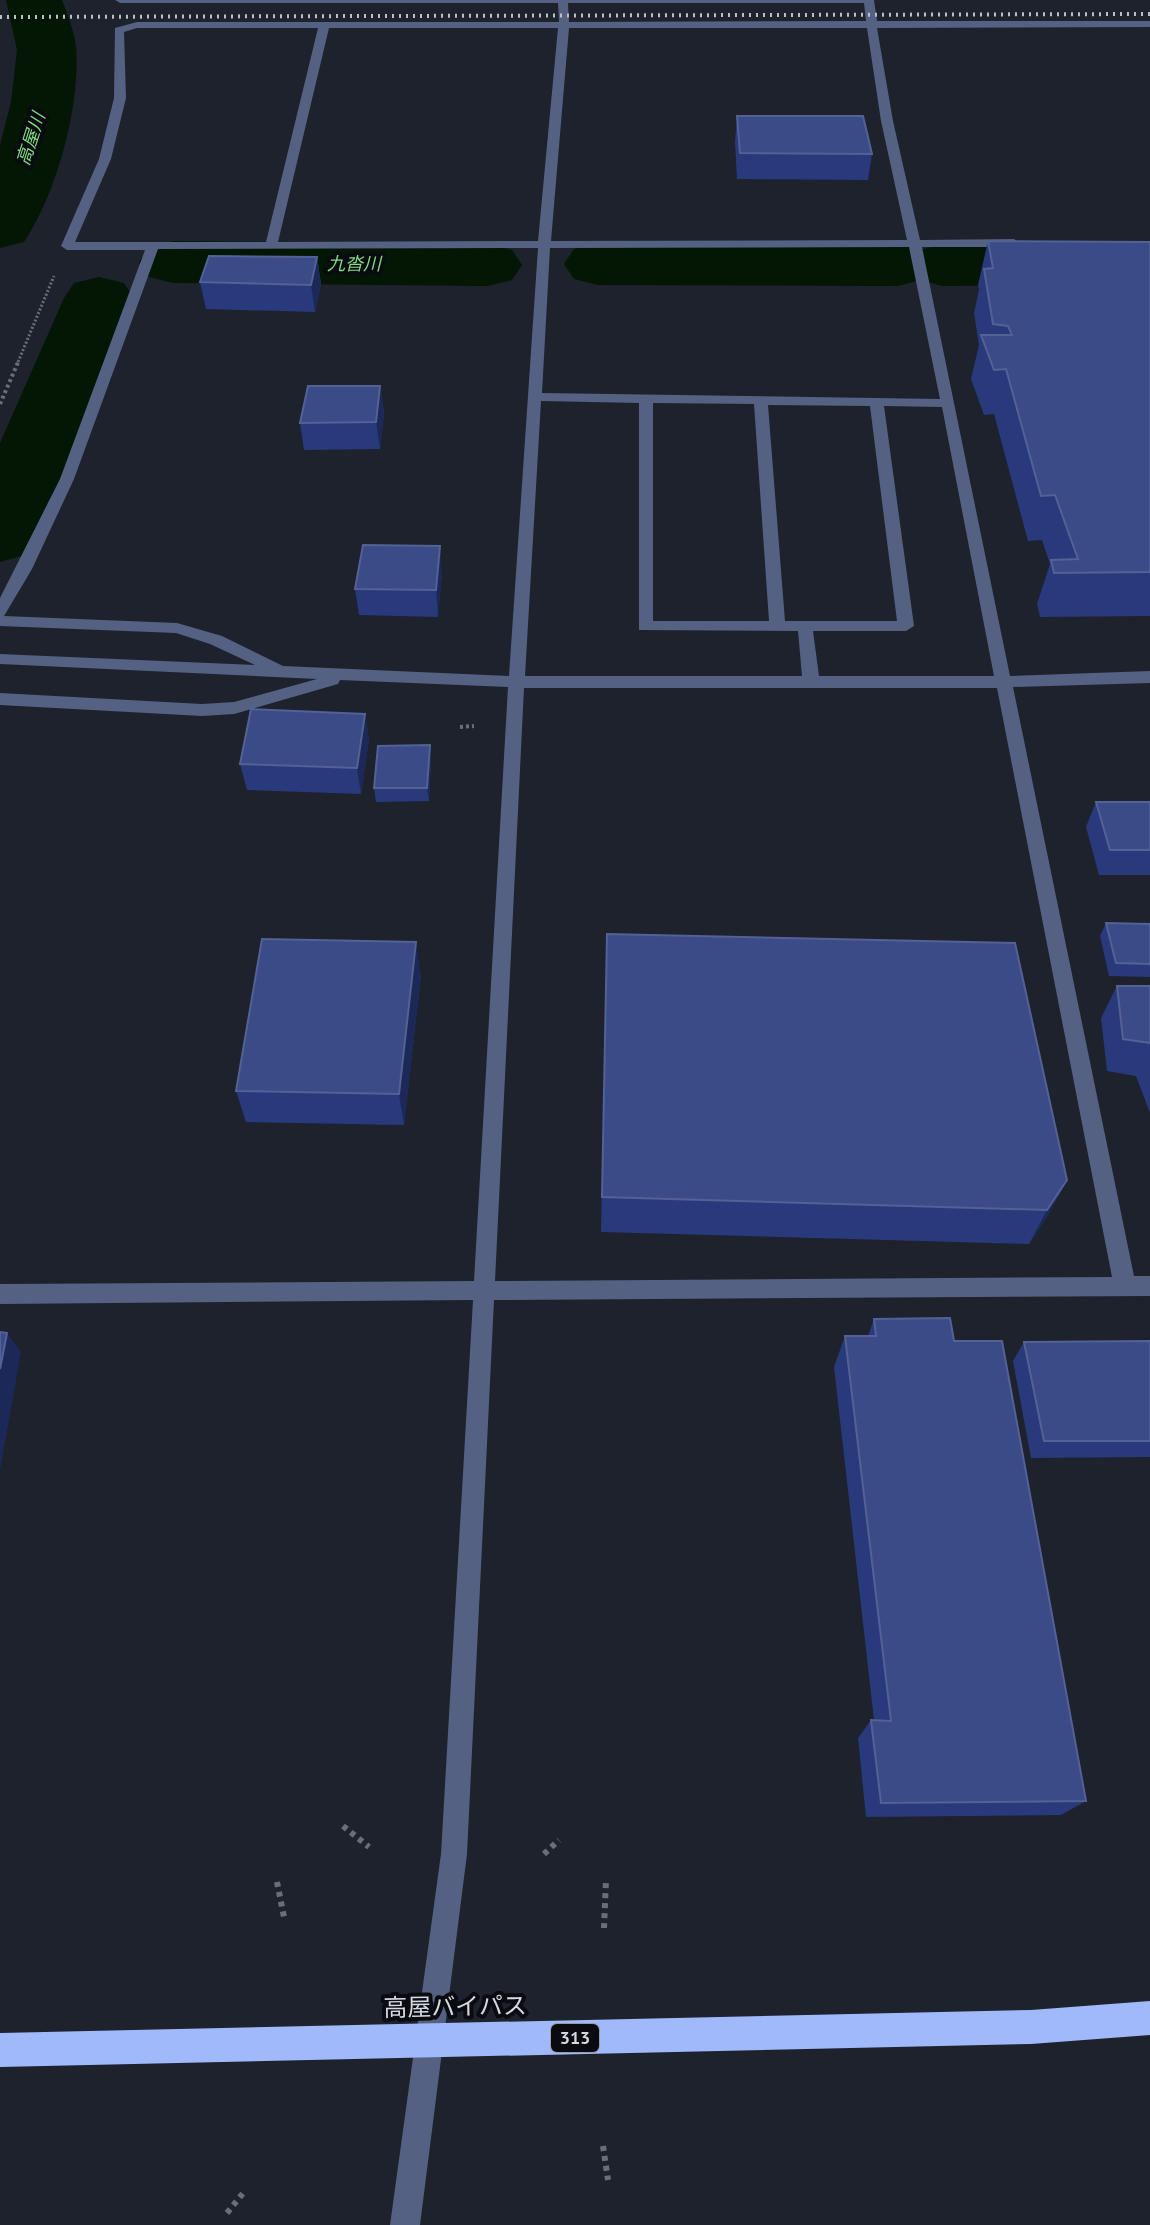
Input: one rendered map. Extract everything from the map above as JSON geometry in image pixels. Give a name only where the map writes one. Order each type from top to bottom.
[{"type":"highway","name":"高屋バイパス","points":[[0,2050],[1031,2027],[1150,2018]]},
{"type":"street","points":[[120,0],[869,0],[991,633],[1125,1286]]},
{"type":"street","points":[[405,2225],[454,1854],[517,682],[544,246],[564,25],[563,0]]},
{"type":"street","points":[[137,25],[155,2]]},
{"type":"street","points":[[1029,243],[67,246],[109,144],[120,98],[119,30],[137,25],[1150,24]]},
{"type":"street","points":[[271,245],[324,25]]},
{"type":"street","points":[[0,612],[32,559],[70,471],[153,246]]},
{"type":"street","points":[[535,397],[949,403]]},
{"type":"street","points":[[646,398],[645,626],[906,626],[876,402]]},
{"type":"street","points":[[761,400],[777,626]]},
{"type":"street","points":[[0,621],[177,628],[216,640],[287,673]]},
{"type":"street","points":[[805,626],[811,682]]},
{"type":"street","points":[[0,659],[517,682],[1003,682],[1150,677]]},
{"type":"street","points":[[0,699],[202,710],[234,708],[351,675]]},
{"type":"street","points":[[0,1294],[1150,1286]]},
{"type":"path","points":[[0,404],[67,246]]},
{"type":"path","points":[[343,1826],[369,1847]]},
{"type":"path","points":[[544,1854],[559,1840]]},
{"type":"path","points":[[604,1928],[606,1879]]},
{"type":"path","points":[[277,1882],[284,1917]]},
{"type":"path","points":[[603,2146],[608,2180]]},
{"type":"path","points":[[227,2213],[244,2192]]},
{"type":"building","points":[[737,116],[863,116],[872,154],[740,153]]},
{"type":"building","points":[[988,241],[1150,242],[1150,572],[1054,573],[1051,560],[1078,559],[1055,495],[1041,496],[1006,369],[994,370],[981,335],[1012,335],[1008,326],[993,324],[984,269],[993,268]]},
{"type":"building","points":[[209,256],[317,257],[311,285],[200,282]]},
{"type":"building","points":[[308,386],[380,386],[376,422],[300,423]]},
{"type":"building","points":[[363,545],[440,546],[436,590],[355,589]]},
{"type":"building","points":[[251,709],[365,714],[357,768],[240,764]]},
{"type":"building","points":[[430,745],[427,788],[374,788],[378,746]]},
{"type":"building","points":[[1096,802],[1150,802],[1150,850],[1110,850]]},
{"type":"building","points":[[1106,923],[1150,924],[1150,964],[1116,963]]},
{"type":"building","points":[[607,934],[1015,943],[1067,1180],[1047,1210],[602,1197]]},
{"type":"building","points":[[262,939],[416,942],[399,1094],[236,1091]]},
{"type":"building","points":[[1117,986],[1150,986],[1150,1043],[1123,1039]]},
{"type":"building","points":[[950,1318],[954,1341],[1002,1341],[1086,1801],[881,1803],[871,1720],[891,1721],[845,1336],[876,1336],[874,1319]]},
{"type":"building","points":[[0,1332],[7,1333],[0,1369]]},
{"type":"building","points":[[1150,1341],[1150,1441],[1044,1441],[1024,1342]]},
{"type":"waterway","name":"高屋川","points":[[0,228],[28,159],[42,102],[47,50],[34,0]]},
{"type":"waterway","name":"九沓川","points":[[173,262],[488,265]]},
{"type":"waterway","name":"九沓川","points":[[942,265],[1150,263]]},
{"type":"waterway","name":"九沓川","points":[[598,264],[898,265]]},
{"type":"waterway","name":"九沓川","points":[[0,536],[99,298]]},
{"type":"railway","points":[[0,17],[1150,14]]}]
